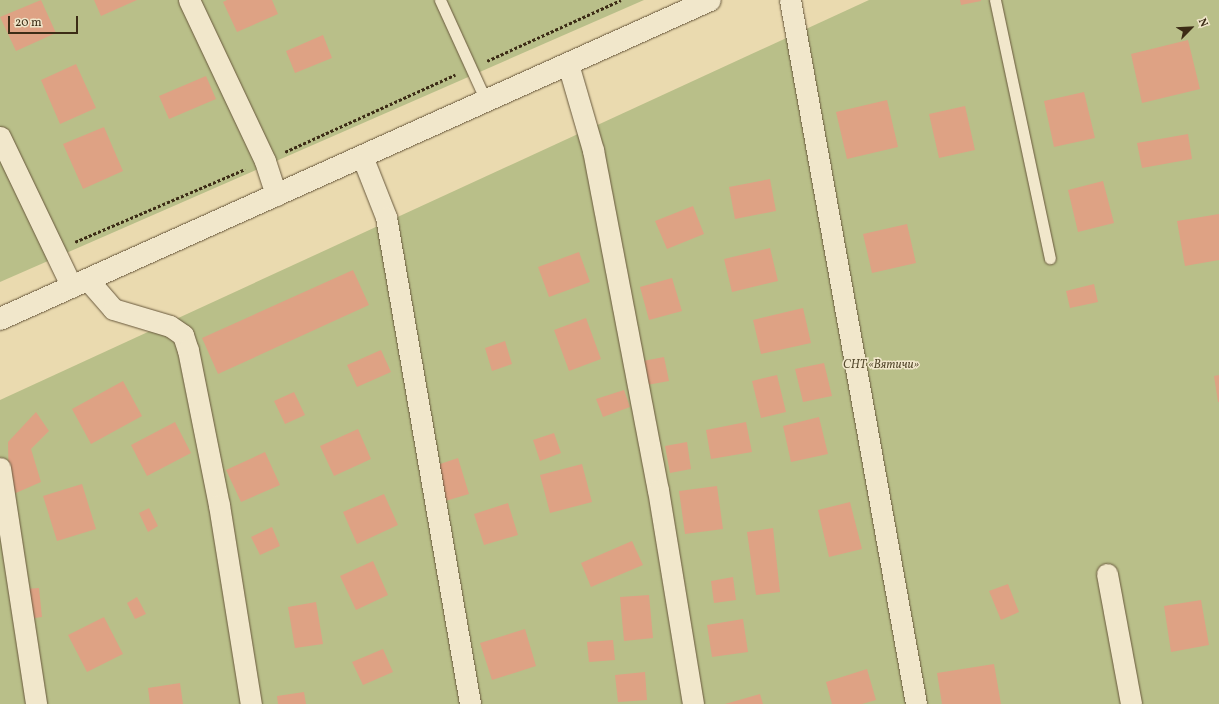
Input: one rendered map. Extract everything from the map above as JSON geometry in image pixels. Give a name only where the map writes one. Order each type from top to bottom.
[{"type":"main road","points":[[0,319],[568,64],[686,5],[710,0]]},
{"type":"street","points":[[189,0],[265,161],[276,195]]},
{"type":"street","points":[[790,0],[916,704]]},
{"type":"street","points":[[568,64],[593,150],[658,490],[693,704]]},
{"type":"street","points":[[0,137],[80,283],[113,309],[170,326],[183,335],[188,350],[219,505],[252,704]]},
{"type":"street","points":[[362,156],[386,217],[470,704]]},
{"type":"street","points":[[0,468],[36,704]]},
{"type":"street","points":[[1107,574],[1131,704]]},
{"type":"lane","points":[[440,0],[486,101]]},
{"type":"lane","points":[[995,0],[1050,258]]},
{"type":"path","points":[[471,68],[621,0]]},
{"type":"green space","points":[[0,0],[644,0],[0,282]]},
{"type":"green space","name":"СНТ «Вятичи»","points":[[869,0],[1219,0],[1219,704],[0,704],[0,400]]},
{"type":"building","points":[[41,0],[56,33],[16,51],[0,17]]},
{"type":"building","points":[[94,0],[137,0],[101,16]]},
{"type":"building","points":[[227,0],[272,0],[278,14],[237,32],[223,2]]},
{"type":"building","points":[[960,0],[981,0],[981,1],[961,5]]},
{"type":"building","points":[[323,35],[332,58],[295,73],[286,51]]},
{"type":"building","points":[[1188,40],[1200,89],[1142,103],[1131,54]]},
{"type":"building","points":[[76,64],[96,108],[60,124],[41,80]]},
{"type":"building","points":[[206,76],[216,99],[169,119],[159,96]]},
{"type":"building","points":[[1084,92],[1095,138],[1054,147],[1044,101]]},
{"type":"building","points":[[887,100],[898,147],[847,159],[836,112]]},
{"type":"building","points":[[965,106],[975,150],[939,158],[929,114]]},
{"type":"building","points":[[104,127],[123,171],[83,189],[63,144]]},
{"type":"building","points":[[1188,134],[1192,159],[1142,168],[1137,143]]},
{"type":"building","points":[[770,179],[776,211],[735,219],[729,187]]},
{"type":"building","points":[[1103,181],[1114,223],[1078,232],[1068,190]]},
{"type":"building","points":[[693,206],[704,234],[667,249],[655,221]]},
{"type":"building","points":[[1219,214],[1219,260],[1185,266],[1177,221]]},
{"type":"building","points":[[907,224],[916,263],[872,273],[863,234]]},
{"type":"building","points":[[770,248],[778,281],[732,292],[724,259]]},
{"type":"building","points":[[579,252],[590,282],[549,297],[538,267]]},
{"type":"building","points":[[353,270],[369,305],[218,374],[202,338]]},
{"type":"building","points":[[672,278],[682,311],[649,320],[640,287]]},
{"type":"building","points":[[1094,284],[1098,302],[1070,308],[1066,291]]},
{"type":"building","points":[[803,308],[811,343],[761,354],[753,320]]},
{"type":"building","points":[[586,318],[601,359],[569,371],[554,330]]},
{"type":"building","points":[[505,341],[512,364],[492,371],[485,348]]},
{"type":"building","points":[[381,350],[391,372],[357,387],[347,365]]},
{"type":"building","points":[[664,357],[669,381],[647,385],[643,361]]},
{"type":"building","points":[[824,363],[832,396],[803,402],[795,369]]},
{"type":"building","points":[[777,375],[786,412],[761,418],[752,381]]},
{"type":"building","points":[[1219,375],[1219,402],[1218,402],[1214,376]]},
{"type":"building","points":[[123,381],[142,416],[91,444],[72,409]]},
{"type":"building","points":[[624,390],[630,407],[603,417],[596,399]]},
{"type":"building","points":[[294,392],[305,415],[285,424],[274,401]]},
{"type":"building","points":[[36,412],[49,431],[31,449],[41,482],[9,496],[8,442]]},
{"type":"building","points":[[819,417],[828,454],[791,462],[783,426]]},
{"type":"building","points":[[175,422],[191,453],[147,476],[131,445]]},
{"type":"building","points":[[746,422],[752,452],[711,459],[706,430]]},
{"type":"building","points":[[358,429],[371,459],[334,476],[320,446]]},
{"type":"building","points":[[554,433],[561,453],[540,461],[533,440]]},
{"type":"building","points":[[687,442],[691,469],[670,473],[665,446]]},
{"type":"building","points":[[265,452],[280,485],[241,502],[226,470]]},
{"type":"building","points":[[458,458],[469,494],[442,502],[431,467]]},
{"type":"building","points":[[582,464],[592,502],[550,513],[540,475]]},
{"type":"building","points":[[82,484],[96,529],[57,541],[43,496]]},
{"type":"building","points":[[717,486],[723,529],[685,534],[679,491]]},
{"type":"building","points":[[384,494],[398,525],[357,544],[343,512]]},
{"type":"building","points":[[850,502],[862,549],[829,557],[818,510]]},
{"type":"building","points":[[508,503],[518,535],[484,545],[474,514]]},
{"type":"building","points":[[149,508],[158,526],[148,532],[139,513]]},
{"type":"building","points":[[272,527],[280,546],[260,555],[251,537]]},
{"type":"building","points":[[773,528],[780,592],[756,595],[747,532]]},
{"type":"building","points":[[632,541],[643,565],[591,587],[581,563]]},
{"type":"building","points":[[373,561],[388,595],[356,610],[340,576]]},
{"type":"building","points":[[733,577],[736,600],[714,603],[711,581]]},
{"type":"building","points":[[1008,584],[1019,612],[1001,620],[989,591]]},
{"type":"building","points":[[39,588],[42,617],[28,619],[25,589]]},
{"type":"building","points":[[649,595],[653,638],[624,641],[620,597]]},
{"type":"building","points":[[137,597],[146,614],[135,619],[127,603]]},
{"type":"building","points":[[1201,600],[1209,645],[1171,652],[1164,606]]},
{"type":"building","points":[[316,602],[323,644],[295,648],[288,607]]},
{"type":"building","points":[[104,617],[123,654],[87,672],[68,635]]},
{"type":"building","points":[[743,619],[748,652],[712,657],[707,625]]},
{"type":"building","points":[[525,629],[536,666],[492,680],[480,643]]},
{"type":"building","points":[[613,640],[615,660],[589,662],[587,642]]},
{"type":"building","points":[[383,649],[393,672],[363,685],[352,662]]},
{"type":"building","points":[[994,664],[1001,704],[942,704],[937,673]]},
{"type":"building","points":[[867,669],[876,700],[862,704],[832,704],[826,682]]},
{"type":"building","points":[[645,672],[647,700],[618,702],[615,675]]},
{"type":"building","points":[[180,683],[183,704],[150,704],[148,688]]},
{"type":"building","points":[[304,692],[306,704],[278,704],[277,696]]},
{"type":"building","points":[[760,694],[763,704],[725,704]]}]
